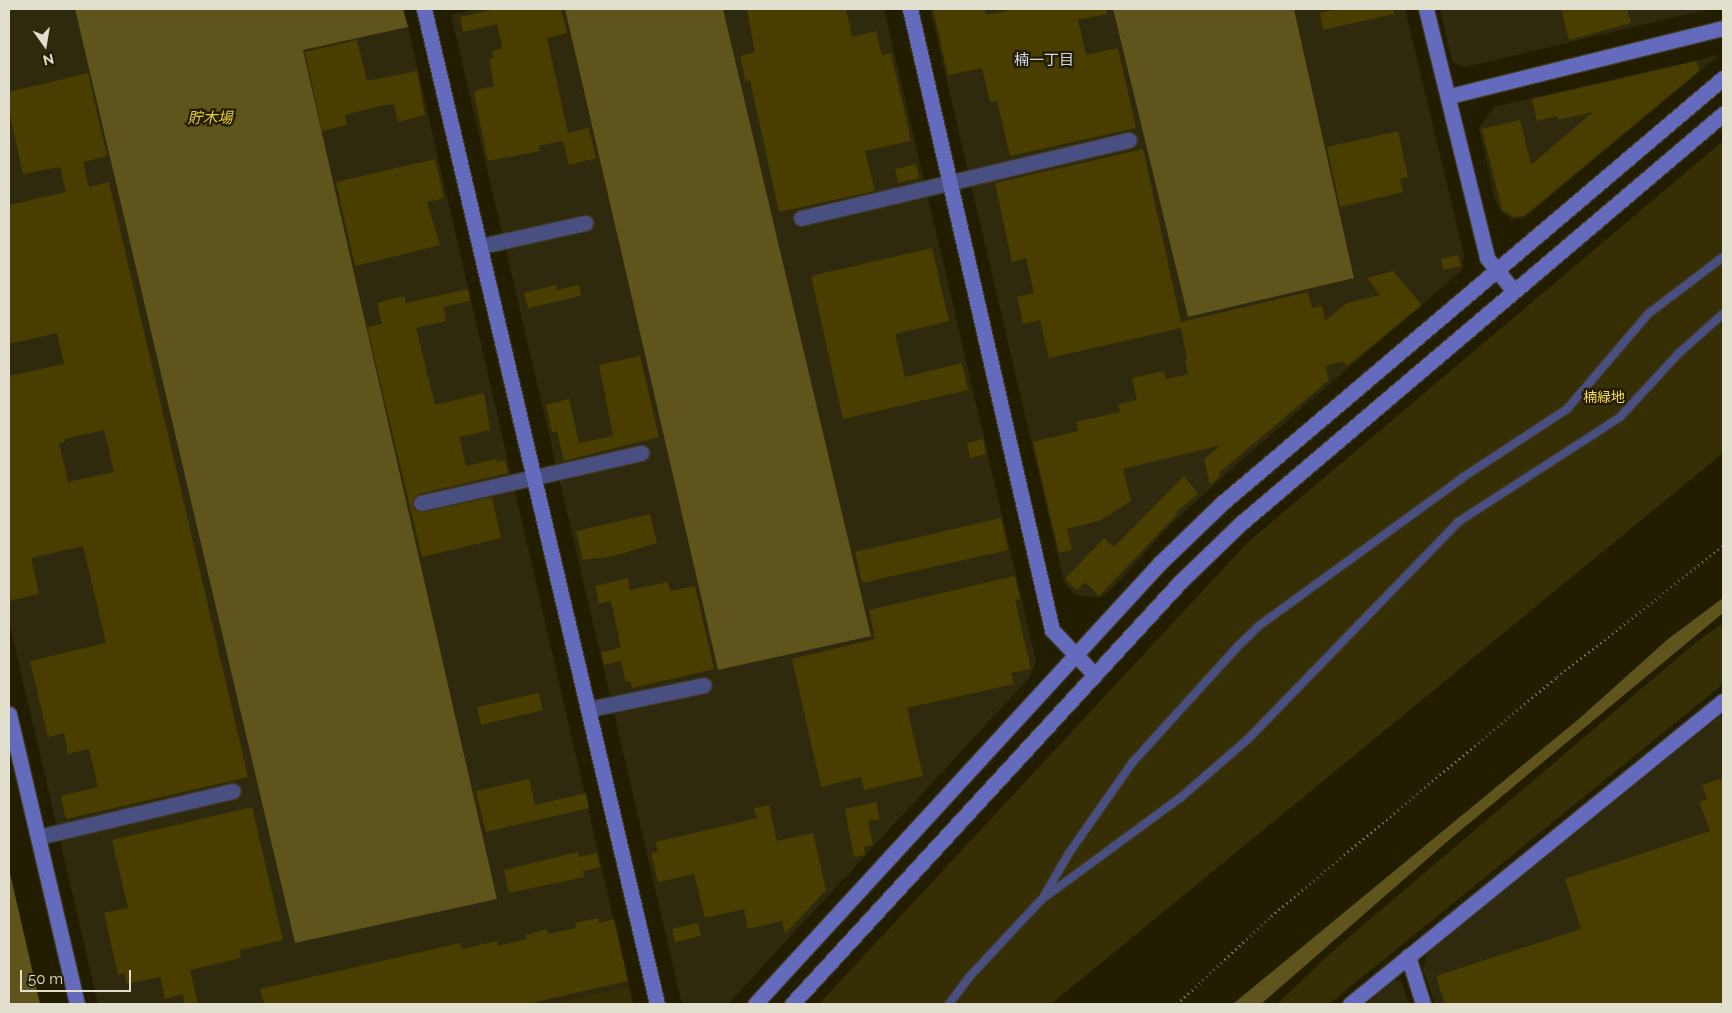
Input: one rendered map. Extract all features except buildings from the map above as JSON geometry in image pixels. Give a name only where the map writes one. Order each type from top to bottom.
[{"type":"street","points":[[424,9],[657,1004]]},
{"type":"street","points":[[910,9],[1052,630],[1095,676]]},
{"type":"street","points":[[1426,9],[1450,96],[1487,258],[1513,290]]},
{"type":"street","points":[[1450,96],[1723,28]]},
{"type":"street","points":[[755,1004],[1076,655],[1221,504],[1495,269],[1723,78]]},
{"type":"street","points":[[792,1004],[1180,582],[1240,524],[1513,290],[1723,114]]},
{"type":"street","points":[[801,218],[1129,140]]},
{"type":"street","points":[[481,246],[585,223]]},
{"type":"street","points":[[421,503],[641,453]]},
{"type":"street","points":[[589,709],[704,685]]},
{"type":"street","points":[[1350,1004],[1723,701]]},
{"type":"street","points":[[9,714],[77,1004]]},
{"type":"street","points":[[38,837],[233,791]]},
{"type":"street","points":[[1408,956],[1424,1004]]},
{"type":"lane","points":[[1041,900],[1069,853],[1132,763],[1239,645],[1260,625],[1462,478],[1567,409],[1648,314],[1723,257]]},
{"type":"lane","points":[[949,1004],[1006,935],[1041,900],[1180,798],[1249,738],[1458,522],[1620,417],[1679,353],[1723,314]]},
{"type":"path","points":[[1177,1004],[1286,904],[1556,677],[1723,546]]},
{"type":"shaded area","points":[[9,9],[75,9],[295,943],[497,898],[303,50],[408,27],[629,986],[550,1004],[98,1004],[9,621]]},
{"type":"shaded area","points":[[476,9],[565,9],[718,670],[871,635],[723,9],[884,9],[1036,661],[1030,677],[728,1004],[685,1004],[681,1000],[451,15]]},
{"type":"shaded area","points":[[930,9],[1113,9],[1188,317],[1354,277],[1294,9],[1405,9],[1464,255],[1462,270],[1238,463],[1169,526],[1112,589],[1099,598],[1075,595],[1064,582]]},
{"type":"shaded area","points":[[1440,9],[1709,9],[1466,67],[1452,62]]},
{"type":"shaded area","points":[[1719,55],[1523,219],[1511,219],[1501,211],[1495,200],[1479,128],[1494,107]]},
{"type":"shaded area","points":[[1723,714],[1723,1004],[1435,1004],[1423,970],[1427,953]]},
{"type":"shaded area","points":[[1395,980],[1401,981],[1409,1004],[1366,1004]]},
{"type":"green space","name":"楠緑地","points":[[1723,141],[1723,453],[1051,1004],[819,1004],[1248,542]]},
{"type":"green space","points":[[1723,623],[1723,684],[1329,1004],[1277,1004],[1335,949],[1694,644]]},
{"type":"green space","points":[[629,986],[633,1004],[550,1004]]},
{"type":"water","name":"貯木場","points":[[75,9],[403,9],[408,27],[303,50],[497,899],[295,943]]},
{"type":"water","points":[[565,9],[723,9],[871,636],[718,670]]},
{"type":"water","points":[[1113,9],[1294,9],[1354,278],[1188,317]]},
{"type":"water","points":[[1723,598],[1723,613],[1449,840],[1261,1004],[1233,1004],[1580,718],[1668,639]]},
{"type":"water","points":[[9,869],[40,1004],[9,1004]]},
{"type":"district","name":"楠一丁目","points":[[1044,61]]}]
